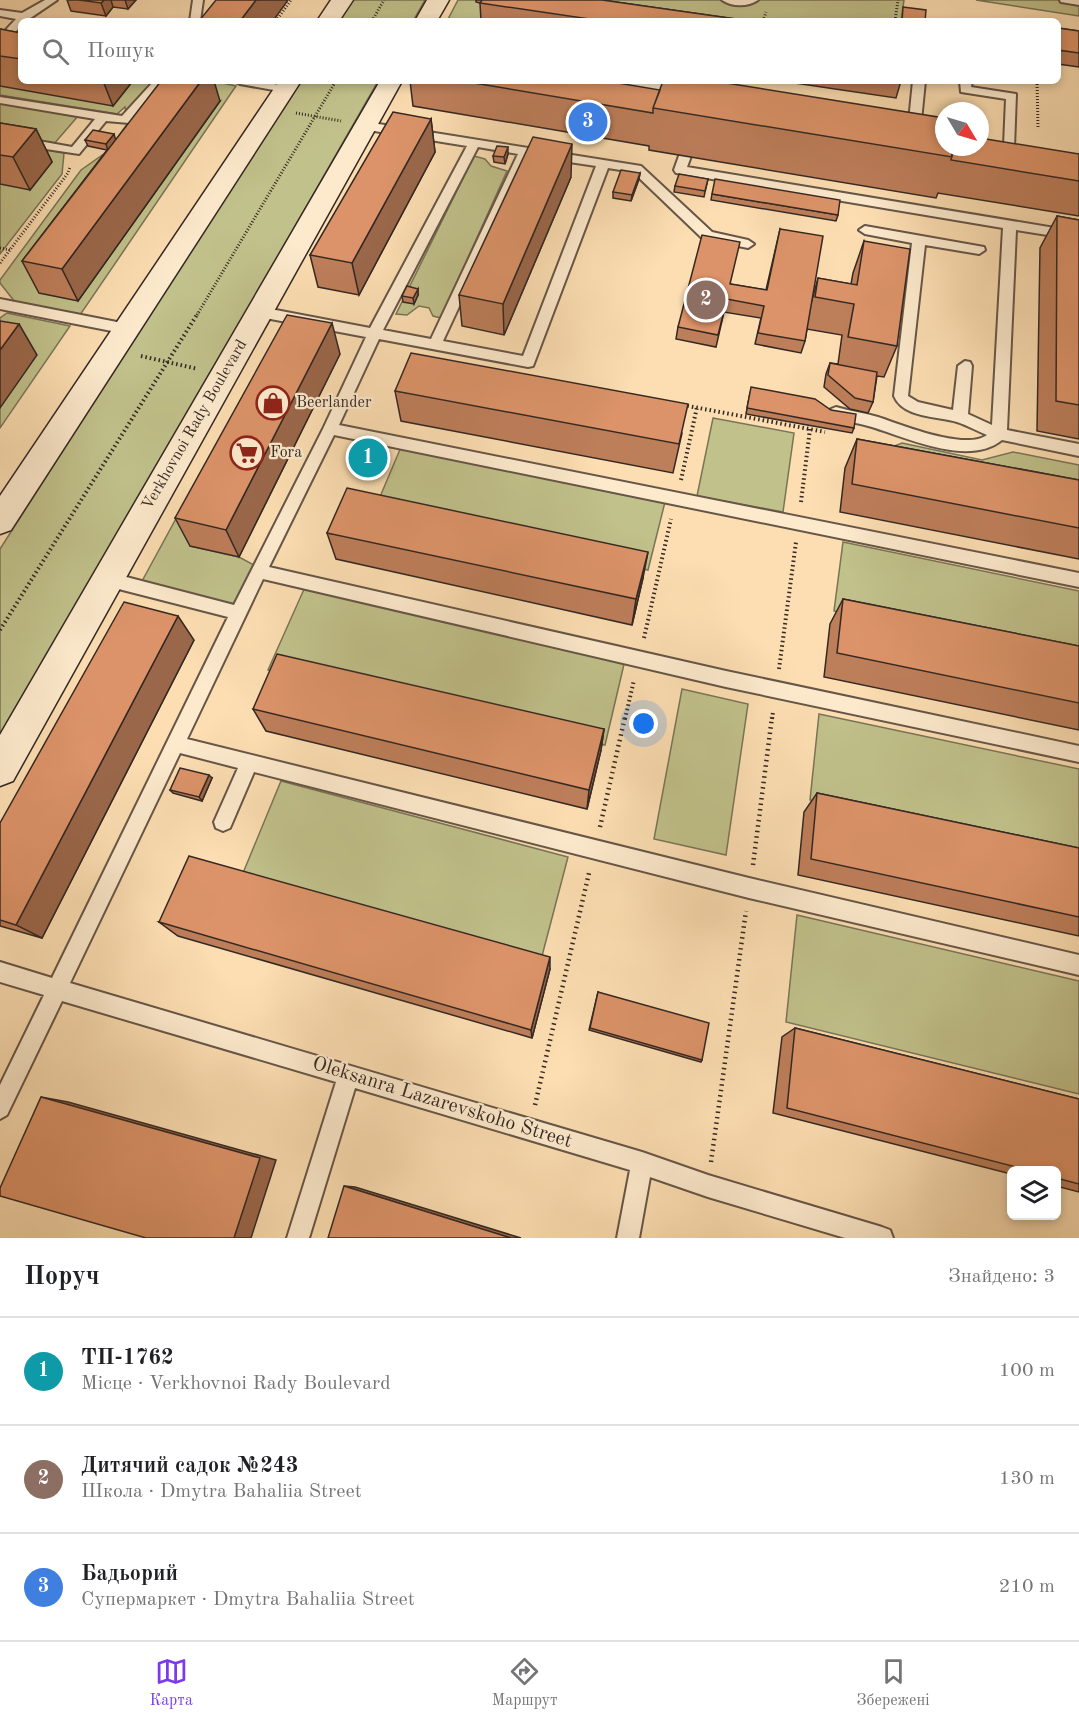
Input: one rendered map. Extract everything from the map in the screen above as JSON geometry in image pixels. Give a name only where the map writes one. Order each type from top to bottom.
[{"type":"street","points":[[330,18],[342,0]]},
{"type":"street","points":[[428,18],[438,0]]},
{"type":"street","name":"Verkhovnoi Rady Boulevard","points":[[0,769],[389,84]]},
{"type":"street","points":[[626,84],[703,102],[728,100]]},
{"type":"street","points":[[0,521],[282,93]]},
{"type":"street","points":[[891,127],[924,132]]},
{"type":"lane","points":[[0,13],[24,17],[52,0]]},
{"type":"lane","points":[[195,18],[198,0]]},
{"type":"lane","points":[[727,0],[744,2],[753,0]]},
{"type":"lane","points":[[1065,0],[1079,2]]},
{"type":"lane","points":[[3,37],[18,23]]},
{"type":"lane","points":[[3,37],[18,40]]},
{"type":"lane","points":[[0,100],[122,120],[128,119],[157,84]]},
{"type":"lane","points":[[250,84],[282,93]]},
{"type":"lane","points":[[920,84],[924,132]]},
{"type":"lane","points":[[966,84],[965,90],[1012,96],[1018,141]]},
{"type":"lane","points":[[0,138],[75,152],[103,117]]},
{"type":"lane","points":[[366,126],[637,169],[708,236],[748,244]]},
{"type":"lane","points":[[0,1107],[375,332],[474,143]]},
{"type":"lane","points":[[435,344],[525,151]]},
{"type":"lane","points":[[685,156],[680,170],[1079,236]]},
{"type":"lane","points":[[260,312],[528,362],[603,164]]},
{"type":"lane","points":[[823,406],[902,433],[965,446],[988,443],[999,434],[1010,225]]},
{"type":"lane","points":[[865,230],[979,250]]},
{"type":"lane","points":[[919,240],[901,396],[906,404],[960,417],[999,434],[1079,450]]},
{"type":"lane","points":[[0,304],[120,340]]},
{"type":"lane","points":[[960,417],[965,366]]},
{"type":"lane","points":[[330,429],[1079,580]]},
{"type":"lane","points":[[259,571],[776,690],[1079,754]]},
{"type":"lane","points":[[107,579],[238,613]]},
{"type":"lane","points":[[175,744],[749,888],[1079,965]]},
{"type":"lane","points":[[223,822],[249,763]]},
{"type":"lane","name":"Oleksanra Lazarevskoho Street","points":[[0,972],[57,987],[642,1163],[708,1186],[882,1238]]},
{"type":"lane","points":[[298,1238],[349,1075]]},
{"type":"lane","points":[[628,1238],[642,1163]]},
{"type":"path","points":[[278,18],[291,0]]},
{"type":"path","points":[[374,18],[384,0]]},
{"type":"path","points":[[895,18],[898,0]]},
{"type":"path","points":[[0,630],[169,362],[334,84]]},
{"type":"path","points":[[1018,141],[1036,84]]},
{"type":"path","points":[[282,93],[316,117],[366,126]]},
{"type":"path","points":[[0,263],[68,173],[75,152]]},
{"type":"path","points":[[0,248],[10,250]]},
{"type":"path","points":[[120,340],[169,362],[205,370],[223,377]]},
{"type":"path","points":[[675,403],[832,433]]},
{"type":"path","points":[[678,489],[697,407]]},
{"type":"path","points":[[708,1186],[810,429]]},
{"type":"path","points":[[643,640],[673,512]]},
{"type":"path","points":[[597,838],[635,675]]},
{"type":"path","points":[[529,1129],[592,861]]},
{"type":"green space","points":[[352,0],[425,0],[415,18],[341,18]]},
{"type":"green space","points":[[458,0],[477,0],[477,2],[490,4],[483,18],[449,18]]},
{"type":"green space","points":[[545,0],[904,0],[901,18],[597,18]]},
{"type":"green space","points":[[976,0],[1079,0],[1079,16]]},
{"type":"green space","points":[[0,47],[18,76],[18,84],[227,84],[236,86],[80,315],[15,302],[0,280],[81,170],[108,151],[128,123],[125,107],[117,114],[0,95]]},
{"type":"green space","points":[[298,84],[376,84],[0,743],[0,549]]},
{"type":"green space","points":[[0,102],[79,115],[53,145],[0,135]]},
{"type":"green space","points":[[0,142],[64,153],[62,174],[0,254]]},
{"type":"green space","points":[[474,156],[485,159],[491,166],[507,171],[441,318],[433,316],[429,308],[419,306],[407,315],[396,314]]},
{"type":"green space","points":[[7,313],[70,326],[0,428],[0,318]]},
{"type":"green space","points":[[713,418],[794,433],[783,512],[697,496]]},
{"type":"green space","points":[[902,443],[982,460],[1013,452],[1079,465],[1079,505],[859,460]]},
{"type":"green space","points":[[401,447],[665,502],[648,570],[374,511]]},
{"type":"green space","points":[[197,480],[190,546],[239,557],[254,565],[234,604],[141,583]]},
{"type":"green space","points":[[843,542],[1079,591],[1079,665],[834,611]]},
{"type":"green space","points":[[305,587],[625,660],[605,745],[268,670]]},
{"type":"green space","points":[[682,689],[748,704],[726,855],[654,839]]},
{"type":"green space","points":[[819,714],[1079,769],[1079,859],[810,800]]},
{"type":"green space","points":[[281,781],[568,857],[542,956],[243,873]]},
{"type":"green space","points":[[797,915],[1079,981],[1079,1094],[786,1022]]},
{"type":"building","points":[[79,0],[104,0],[101,3]]},
{"type":"building","points":[[216,0],[256,0],[242,18],[201,18]]},
{"type":"building","points":[[482,0],[602,0],[729,18],[582,18],[480,3]]},
{"type":"building","points":[[903,7],[926,10],[925,18],[902,18]]},
{"type":"building","points":[[1061,28],[1079,31],[1079,53],[1061,50]]},
{"type":"building","points":[[0,29],[18,32],[18,59],[0,56]]},
{"type":"building","points":[[159,84],[199,84],[62,269],[22,261]]},
{"type":"building","points":[[480,84],[624,84],[660,90],[653,113]]},
{"type":"building","points":[[662,84],[733,84],[935,117],[935,154],[653,108]]},
{"type":"building","points":[[393,112],[431,119],[352,263],[310,255]]},
{"type":"building","points":[[0,123],[36,129],[13,157],[0,155]]},
{"type":"building","points":[[93,130],[114,134],[106,144],[85,140]]},
{"type":"building","points":[[533,137],[572,144],[503,304],[459,295]]},
{"type":"building","points":[[989,139],[1079,154],[1079,181],[951,160],[952,156],[989,156]]},
{"type":"building","points":[[497,146],[508,147],[504,157],[493,156]]},
{"type":"building","points":[[621,170],[640,173],[632,195],[613,192]]},
{"type":"building","points":[[679,174],[708,179],[705,191],[675,186]]},
{"type":"building","points":[[715,179],[840,200],[838,215],[712,194]]},
{"type":"building","points":[[1057,216],[1079,220],[1079,405],[1056,401]]},
{"type":"building","points":[[780,229],[823,236],[805,341],[758,333],[764,306],[727,299],[718,335],[678,327],[702,235],[740,242],[730,284],[767,290]]},
{"type":"building","points":[[864,241],[910,249],[897,346],[848,337],[854,304],[815,297],[818,278],[857,285]]},
{"type":"building","points":[[407,286],[418,289],[413,298],[402,296]]},
{"type":"building","points":[[287,315],[332,323],[226,530],[175,518]]},
{"type":"building","points":[[0,321],[19,324],[0,350]]},
{"type":"building","points":[[411,353],[688,404],[679,444],[395,391]]},
{"type":"building","points":[[830,363],[877,372],[873,402],[855,398],[828,375]]},
{"type":"building","points":[[751,387],[815,399],[831,410],[856,414],[854,428],[747,408]]},
{"type":"building","points":[[857,439],[1079,480],[1079,528],[852,484]]},
{"type":"building","points":[[363,441],[379,444],[370,465],[353,461]]},
{"type":"building","points":[[347,488],[648,552],[636,599],[327,533]]},
{"type":"building","points":[[843,599],[1079,646],[1079,703],[837,653]]},
{"type":"building","points":[[124,602],[178,616],[16,925],[0,920],[0,823]]},
{"type":"building","points":[[277,654],[604,729],[589,790],[253,709]]},
{"type":"building","points":[[180,768],[209,775],[199,797],[170,790]]},
{"type":"building","points":[[817,793],[1079,848],[1079,917],[811,859]]},
{"type":"building","points":[[189,856],[550,957],[531,1030],[159,922]]},
{"type":"building","points":[[598,992],[709,1023],[702,1060],[590,1028]]},
{"type":"building","points":[[795,1028],[1079,1099],[1079,1184],[1061,1179],[1061,1166],[1012,1166],[787,1108]]},
{"type":"building","points":[[41,1097],[260,1158],[234,1238],[146,1238],[0,1196],[0,1188]]},
{"type":"building","points":[[344,1186],[511,1238],[328,1238]]},
{"type":"place","name":"Бадьорий","points":[[588,122]]},
{"type":"place","name":"Дитячий садок №243","points":[[706,300]]},
{"type":"place","name":"Beerlander","points":[[273,403]]},
{"type":"place","name":"Fora","points":[[247,453]]},
{"type":"place","name":"ТП-1762","points":[[368,458]]}]
